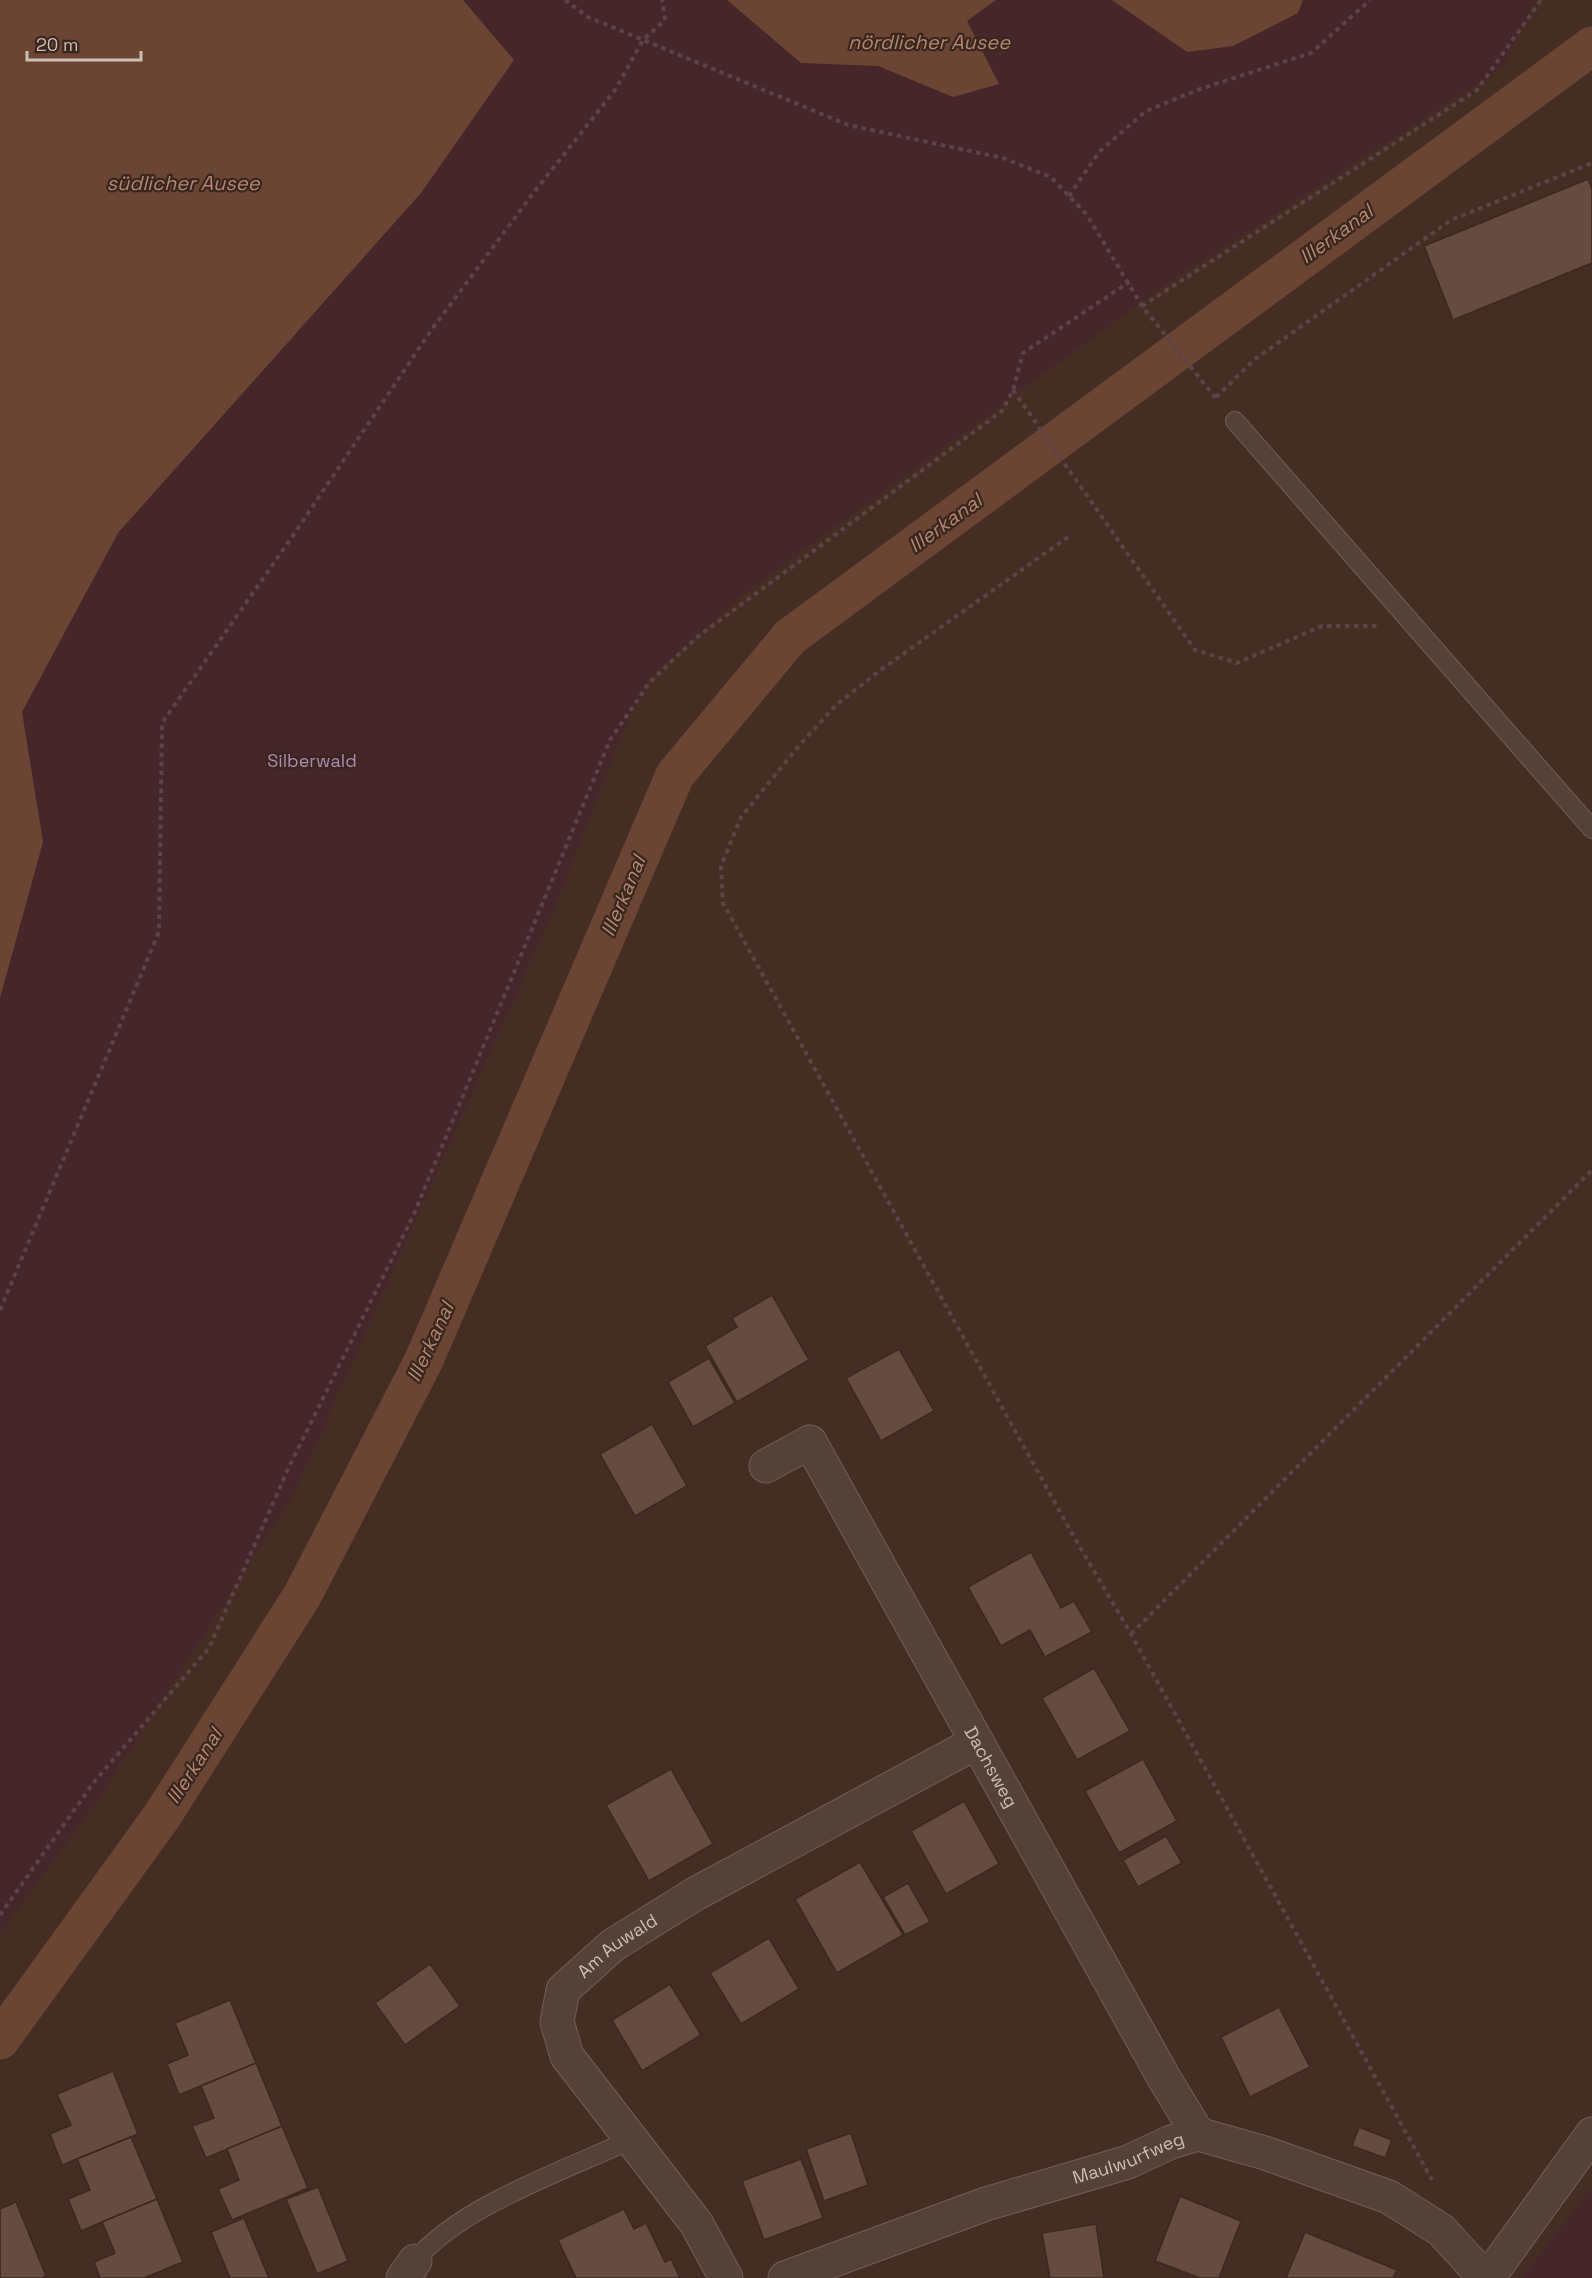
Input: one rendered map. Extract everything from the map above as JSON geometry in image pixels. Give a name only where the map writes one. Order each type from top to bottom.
[{"type":"street","name":"Dachsweg","points":[[766,1466],[810,1442],[1198,2134]]},
{"type":"street","name":"Am Auwald","points":[[726,2278],[696,2223],[567,2056],[557,2022],[563,1990],[614,1945],[695,1894],[977,1742]]},
{"type":"street","name":"Maulwurfweg","points":[[785,2278],[987,2204],[1128,2162],[1171,2142],[1198,2134],[1265,2153],[1389,2198],[1441,2230],[1487,2278]]},
{"type":"street","points":[[1487,2278],[1592,2134]]},
{"type":"lane","points":[[1235,421],[1592,829]]},
{"type":"lane","points":[[409,2270],[457,2224],[515,2192],[632,2139]]},
{"type":"path","points":[[565,0],[588,17],[848,125],[1004,158],[1051,177],[1087,215],[1142,306],[1215,398],[1254,360],[1451,220],[1592,163]]},
{"type":"path","points":[[0,1310],[159,932],[162,723],[290,540],[430,332],[531,196],[615,90],[643,40],[665,20],[662,0]]},
{"type":"path","points":[[1069,196],[1099,152],[1146,111],[1200,89],[1311,53],[1370,0]]},
{"type":"path","points":[[1142,306],[1477,90],[1541,0]]},
{"type":"path","points":[[0,1915],[94,1782],[208,1648],[289,1467],[414,1214],[610,740],[649,683],[696,638],[1002,411],[1013,390],[1023,353],[1129,282]]},
{"type":"path","points":[[1013,390],[1195,650],[1237,663],[1322,626],[1415,626]]},
{"type":"path","points":[[1068,537],[882,669],[836,705],[796,749],[741,817],[721,866],[723,903],[1070,1530],[1131,1634],[1434,2185]]},
{"type":"path","points":[[1131,1634],[1592,1170]]},
{"type":"green space","name":"Silberwald","points":[[463,0],[727,0],[801,63],[878,66],[953,97],[967,21],[996,0],[1112,0],[1187,52],[1297,13],[1303,0],[1534,0],[1503,67],[1163,286],[746,592],[649,677],[624,728],[555,906],[292,1497],[101,1795],[0,1933],[0,998],[43,842],[22,712],[118,533],[421,193],[514,60]]},
{"type":"green space","points":[[1592,2187],[1592,2278],[1523,2278],[1527,2272]]},
{"type":"water","name":"südlicher Ausee","points":[[0,0],[463,0],[514,60],[421,193],[118,533],[22,712],[43,842],[0,998]]},
{"type":"water","name":"nördlicher Ausee","points":[[727,0],[996,0],[967,21],[999,84],[953,97],[878,66],[801,63]]},
{"type":"water","points":[[1112,0],[1303,0],[1298,13],[1233,46],[1187,52]]},
{"type":"building","points":[[1588,179],[1592,189],[1592,263],[1453,320],[1424,246]]},
{"type":"building","points":[[772,1295],[809,1360],[737,1402],[705,1346],[737,1327],[732,1318]]},
{"type":"building","points":[[899,1349],[934,1411],[881,1441],[846,1378]]},
{"type":"building","points":[[709,1358],[735,1403],[693,1427],[668,1382]]},
{"type":"building","points":[[652,1424],[687,1486],[635,1516],[600,1454]]},
{"type":"building","points":[[1031,1552],[1061,1608],[1074,1601],[1092,1632],[1045,1657],[1030,1630],[1001,1646],[968,1587]]},
{"type":"building","points":[[1094,1668],[1130,1731],[1077,1760],[1042,1698]]},
{"type":"building","points":[[1143,1759],[1177,1821],[1119,1853],[1085,1791]]},
{"type":"building","points":[[671,1769],[713,1844],[649,1881],[606,1805]]},
{"type":"building","points":[[964,1801],[999,1864],[946,1894],[911,1831]]},
{"type":"building","points":[[1166,1836],[1182,1863],[1138,1887],[1123,1860]]},
{"type":"building","points":[[860,1862],[903,1935],[837,1973],[795,1899]]},
{"type":"building","points":[[908,1883],[930,1922],[905,1935],[883,1897]]},
{"type":"building","points":[[769,1938],[799,1989],[741,2024],[710,1973]]},
{"type":"building","points":[[430,1964],[460,2006],[405,2045],[375,2003]]},
{"type":"building","points":[[670,1984],[701,2035],[642,2071],[612,2020]]},
{"type":"building","points":[[230,2000],[256,2063],[179,2095],[167,2064],[188,2055],[175,2023]]},
{"type":"building","points":[[1279,2007],[1310,2067],[1250,2097],[1221,2037]]},
{"type":"building","points":[[256,2063],[282,2126],[206,2158],[192,2126],[214,2118],[201,2086]]},
{"type":"building","points":[[113,2071],[138,2134],[62,2165],[50,2134],[71,2125],[57,2094]]},
{"type":"building","points":[[282,2126],[308,2188],[232,2220],[218,2189],[239,2180],[227,2149]]},
{"type":"building","points":[[1359,2127],[1392,2140],[1385,2158],[1352,2146]]},
{"type":"building","points":[[851,2133],[868,2185],[824,2201],[806,2149]]},
{"type":"building","points":[[131,2137],[157,2199],[81,2231],[68,2199],[90,2190],[77,2159]]},
{"type":"building","points":[[801,2159],[823,2218],[764,2240],[742,2181]]},
{"type":"building","points":[[318,2187],[348,2261],[317,2274],[286,2199]]},
{"type":"building","points":[[1180,2196],[1241,2221],[1219,2278],[1200,2278],[1155,2261]]},
{"type":"building","points":[[157,2199],[183,2262],[144,2278],[100,2278],[94,2262],[115,2253],[102,2222]]},
{"type":"building","points":[[16,2202],[46,2276],[42,2278],[0,2278],[0,2209]]},
{"type":"building","points":[[624,2209],[634,2229],[646,2223],[665,2262],[671,2259],[680,2278],[576,2278],[558,2240]]},
{"type":"building","points":[[244,2218],[269,2278],[230,2278],[211,2232]]},
{"type":"building","points":[[1096,2224],[1104,2278],[1050,2278],[1042,2233]]},
{"type":"building","points":[[1305,2232],[1397,2270],[1393,2278],[1286,2278]]},
{"type":"waterway","name":"Illerkanal","points":[[0,2040],[162,1816],[302,1596],[424,1360],[675,775],[790,637],[1592,46]]}]
